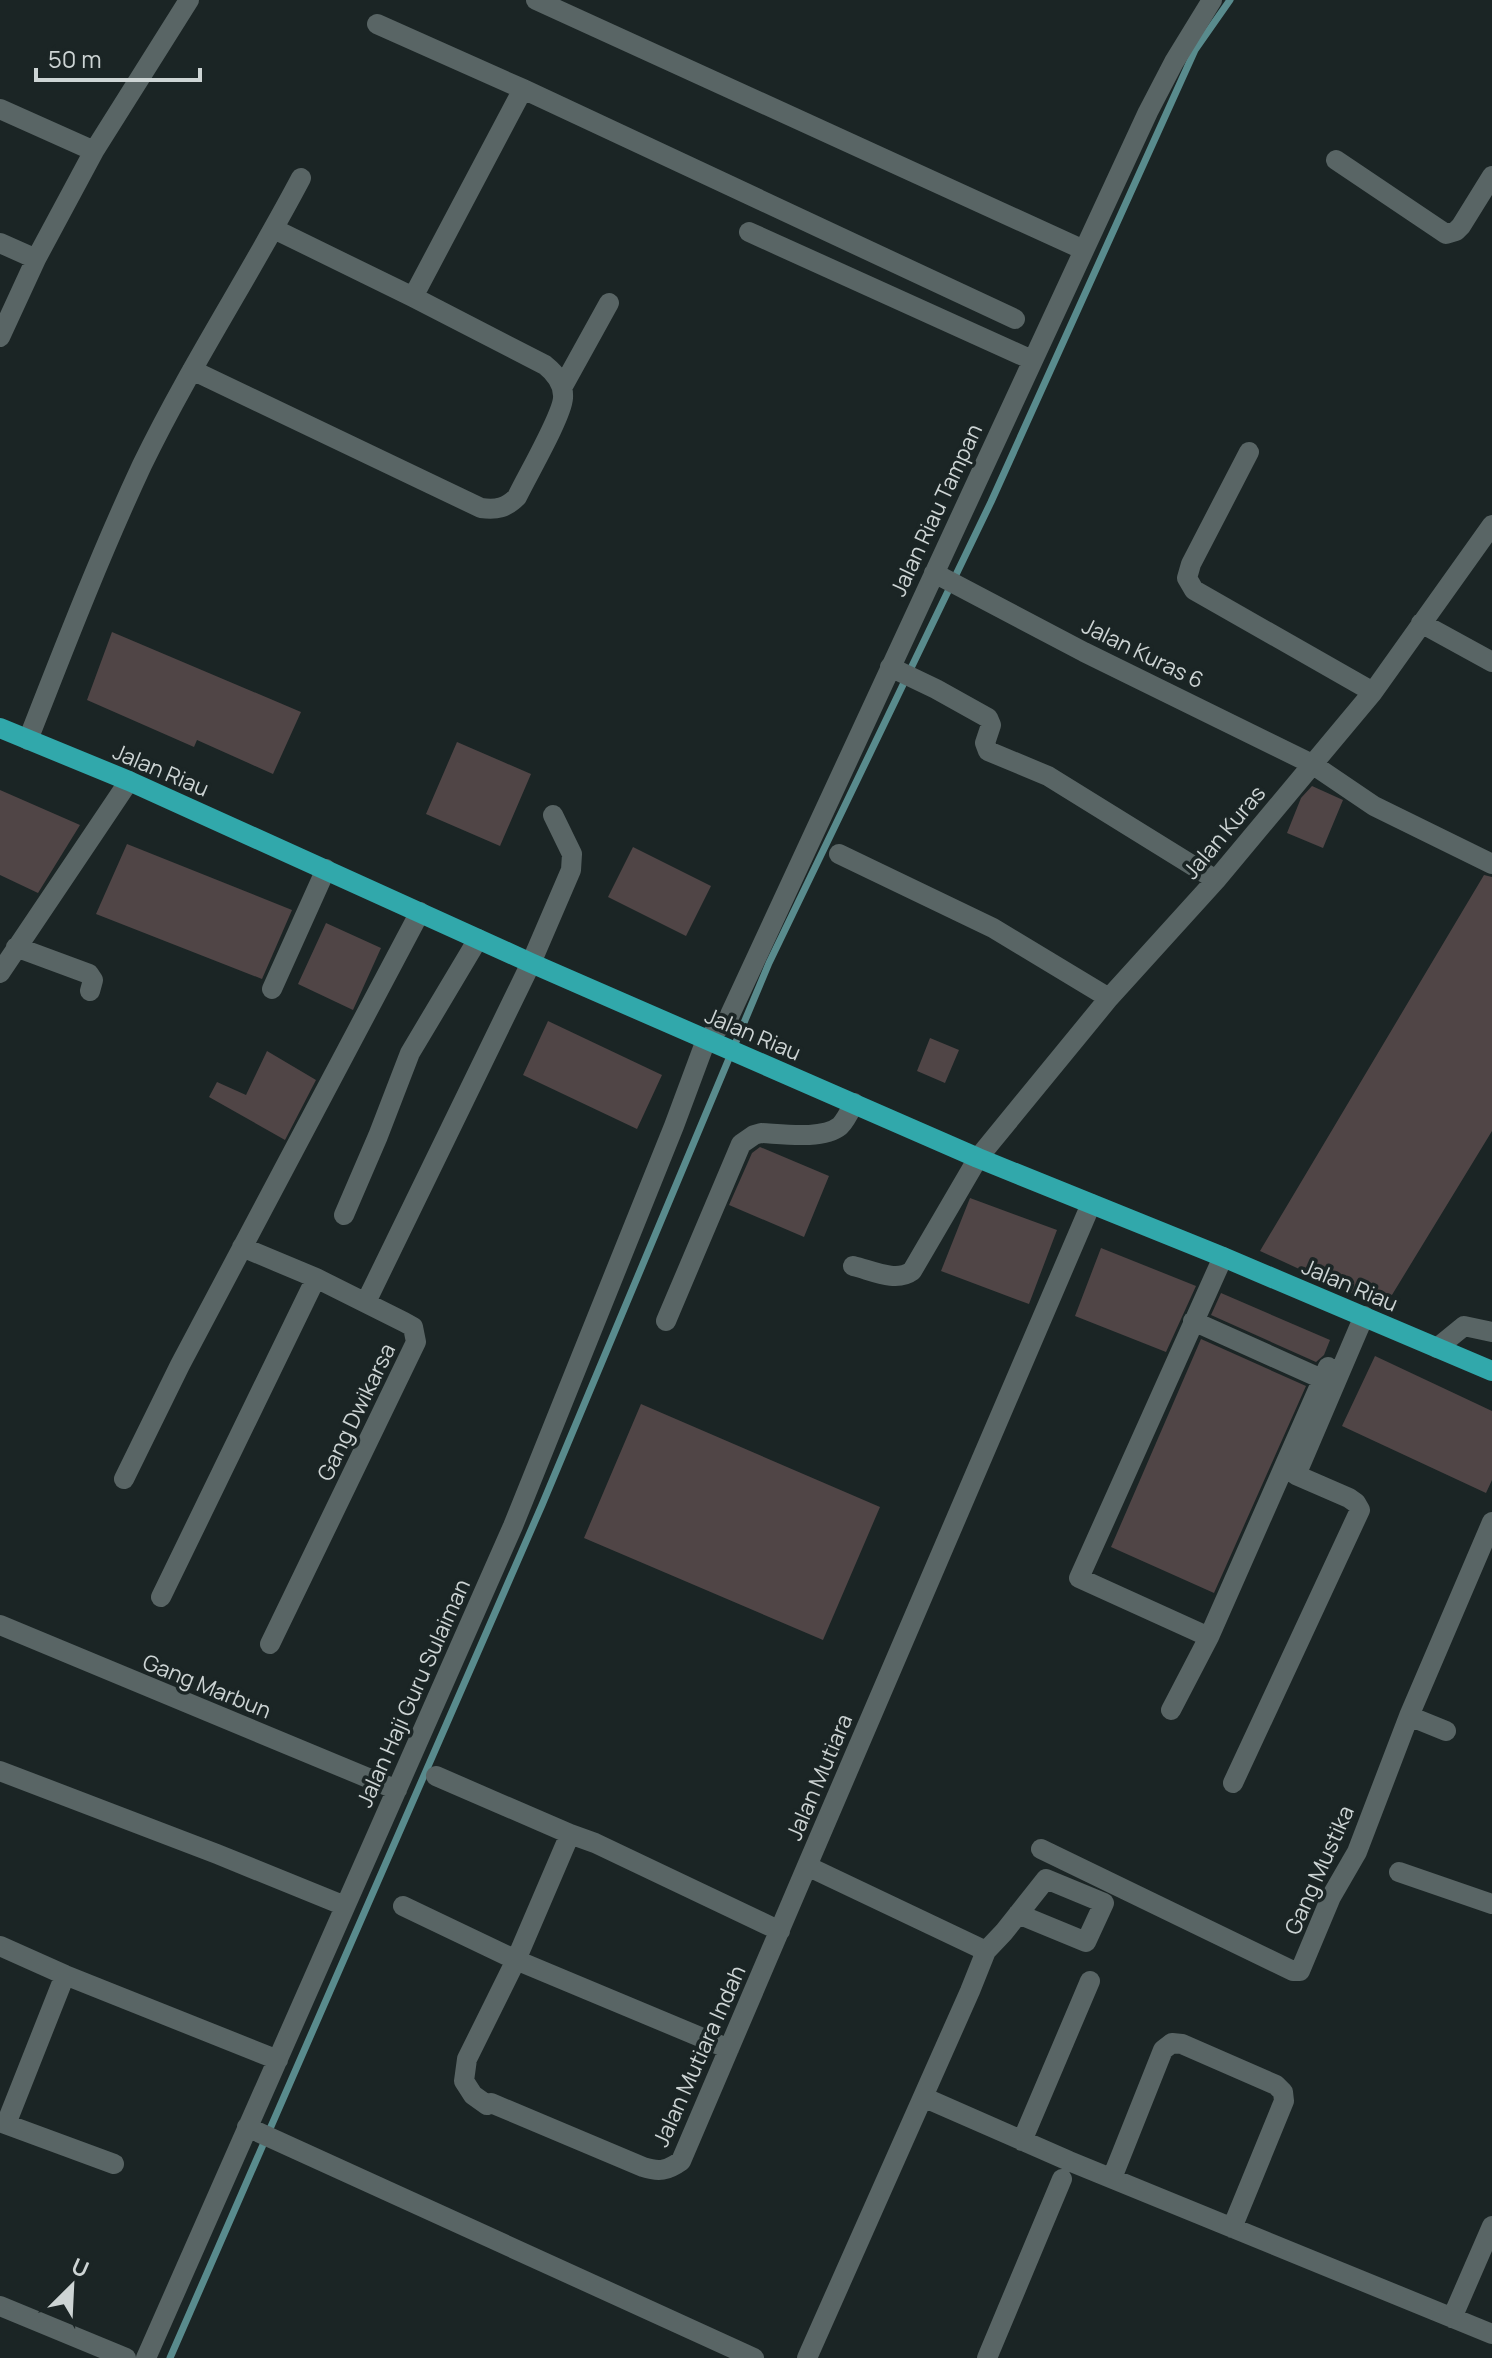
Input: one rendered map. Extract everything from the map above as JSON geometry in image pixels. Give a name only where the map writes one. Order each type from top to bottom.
[{"type":"main road","name":"Jalan Riau","points":[[0,728],[129,781],[531,963],[978,1158],[1492,1371]]},
{"type":"street","points":[[0,337],[36,259],[94,151],[189,0]]},
{"type":"street","points":[[536,0],[1084,250]]},
{"type":"street","name":"Jalan Riau Tampan","points":[[710,1041],[728,1019],[1148,112],[1212,0]]},
{"type":"street","points":[[377,24],[1015,319]]},
{"type":"street","points":[[413,297],[523,89]]},
{"type":"street","points":[[0,109],[94,151]]},
{"type":"street","points":[[1336,160],[1446,234],[1461,226],[1492,176]]},
{"type":"street","points":[[28,740],[99,562],[143,463],[301,178]]},
{"type":"street","points":[[274,229],[545,365],[562,388]]},
{"type":"street","points":[[749,232],[1032,360]]},
{"type":"street","points":[[0,243],[36,259]]},
{"type":"street","points":[[192,370],[481,508],[491,509],[510,505],[517,497],[561,407],[562,388],[609,303]]},
{"type":"street","points":[[1249,452],[1187,572],[1189,583],[1213,602],[1373,692]]},
{"type":"street","name":"Jalan Kuras","points":[[853,1266],[897,1277],[912,1271],[978,1158],[1109,998],[1216,880],[1373,692],[1492,525]]},
{"type":"street","name":"Jalan Kuras 6","points":[[934,573],[1084,652],[1312,764],[1374,806],[1492,864]]},
{"type":"street","points":[[1421,623],[1492,662]]},
{"type":"street","points":[[890,667],[990,721],[985,743],[988,751],[1048,776],[1216,880]]},
{"type":"street","points":[[0,973],[129,781]]},
{"type":"street","points":[[366,1302],[531,963],[573,864],[572,854],[553,815]]},
{"type":"street","points":[[839,854],[993,928],[1109,998]]},
{"type":"street","points":[[272,989],[326,869]]},
{"type":"street","points":[[124,1479],[180,1365],[420,912]]},
{"type":"street","points":[[344,1215],[410,1053],[478,939]]},
{"type":"street","points":[[16,947],[89,974],[93,980],[90,991]]},
{"type":"street","name":"Jalan Haji Guru Sulaiman","points":[[146,2358],[513,1526],[710,1041]]},
{"type":"street","points":[[666,1321],[741,1144],[761,1133],[818,1135],[833,1131],[843,1122],[854,1103]]},
{"type":"street","name":"Jalan Mutiara","points":[[986,1951],[807,1866],[1091,1204]]},
{"type":"street","name":"Gang Dwikarsa","points":[[242,1247],[316,1278],[413,1327],[416,1342],[270,1644]]},
{"type":"street","points":[[1209,1637],[1079,1578],[1223,1257]]},
{"type":"street","points":[[161,1597],[316,1278]]},
{"type":"street","points":[[1171,1710],[1209,1637],[1322,1379],[1358,1314]]},
{"type":"street","points":[[1233,1783],[1360,1510],[1349,1498],[1296,1475],[1358,1314]]},
{"type":"street","points":[[1193,1321],[1322,1379]]},
{"type":"street","points":[[1437,1348],[1464,1326],[1492,1332]]},
{"type":"street","name":"Gang Mustika","points":[[1041,1849],[1297,1973],[1302,1968],[1331,1897],[1357,1852],[1409,1716],[1492,1522]]},
{"type":"street","name":"Gang Marbun","points":[[0,1625],[397,1790]]},
{"type":"street","points":[[1409,1716],[1446,1731]]},
{"type":"street","points":[[0,1771],[345,1906]]},
{"type":"street","points":[[436,1776],[595,1843],[780,1931]]},
{"type":"street","points":[[516,1960],[570,1834]]},
{"type":"street","name":"Jalan Mutiara Indah","points":[[516,1960],[467,2059],[464,2081],[473,2095],[487,2105],[491,2103],[643,2167],[667,2170],[681,2161],[807,1866]]},
{"type":"street","points":[[1399,1872],[1492,1904]]},
{"type":"street","points":[[403,1906],[516,1960],[729,2049]]},
{"type":"street","points":[[813,2356],[986,1951],[1018,1914]]},
{"type":"street","points":[[0,1946],[278,2060]]},
{"type":"street","points":[[65,1975],[3,2123],[114,2164]]},
{"type":"street","points":[[1022,2141],[1090,1981]]},
{"type":"street","points":[[1112,2178],[1163,2050],[1172,2043],[1182,2044],[1276,2085],[1283,2092],[1284,2101],[1232,2228]]},
{"type":"street","points":[[923,2097],[1022,2141],[1492,2334]]},
{"type":"street","points":[[247,2127],[754,2358]]},
{"type":"street","points":[[987,2358],[1062,2179]]},
{"type":"street","points":[[1452,2318],[1492,2226]]},
{"type":"street","points":[[0,2306],[126,2358]]},
{"type":"building","points":[[112,632],[301,712],[273,774],[197,740],[194,747],[87,700]]},
{"type":"building","points":[[457,742],[531,774],[500,846],[426,814]]},
{"type":"building","points":[[1312,786],[1343,800],[1323,848],[1287,833],[1301,798]]},
{"type":"building","points":[[0,790],[80,825],[38,893],[0,875]]},
{"type":"building","points":[[127,844],[292,910],[262,979],[96,914]]},
{"type":"building","points":[[633,847],[711,886],[686,936],[608,897]]},
{"type":"building","points":[[1484,875],[1492,877],[1492,1131],[1384,1308],[1260,1251]]},
{"type":"building","points":[[326,923],[381,948],[353,1010],[298,984]]},
{"type":"building","points":[[548,1021],[662,1075],[637,1129],[523,1075]]},
{"type":"building","points":[[930,1038],[959,1050],[945,1083],[917,1071]]},
{"type":"building","points":[[267,1051],[316,1080],[285,1140],[209,1097],[217,1082],[246,1095]]},
{"type":"building","points":[[760,1147],[829,1176],[804,1237],[729,1205],[752,1153]]},
{"type":"building","points":[[970,1198],[1057,1230],[1029,1304],[941,1271]]},
{"type":"building","points":[[1101,1248],[1196,1286],[1166,1352],[1075,1316]]},
{"type":"building","points":[[1221,1293],[1330,1340],[1324,1355],[1316,1362],[1211,1315]]},
{"type":"building","points":[[1201,1339],[1306,1386],[1214,1593],[1111,1547]]},
{"type":"building","points":[[1375,1356],[1492,1411],[1492,1480],[1486,1493],[1342,1426]]},
{"type":"building","points":[[641,1404],[880,1507],[823,1640],[584,1538]]},
{"type":"waterway","points":[[170,2358],[542,1505],[769,963],[991,502],[1195,50],[1230,0]]}]
